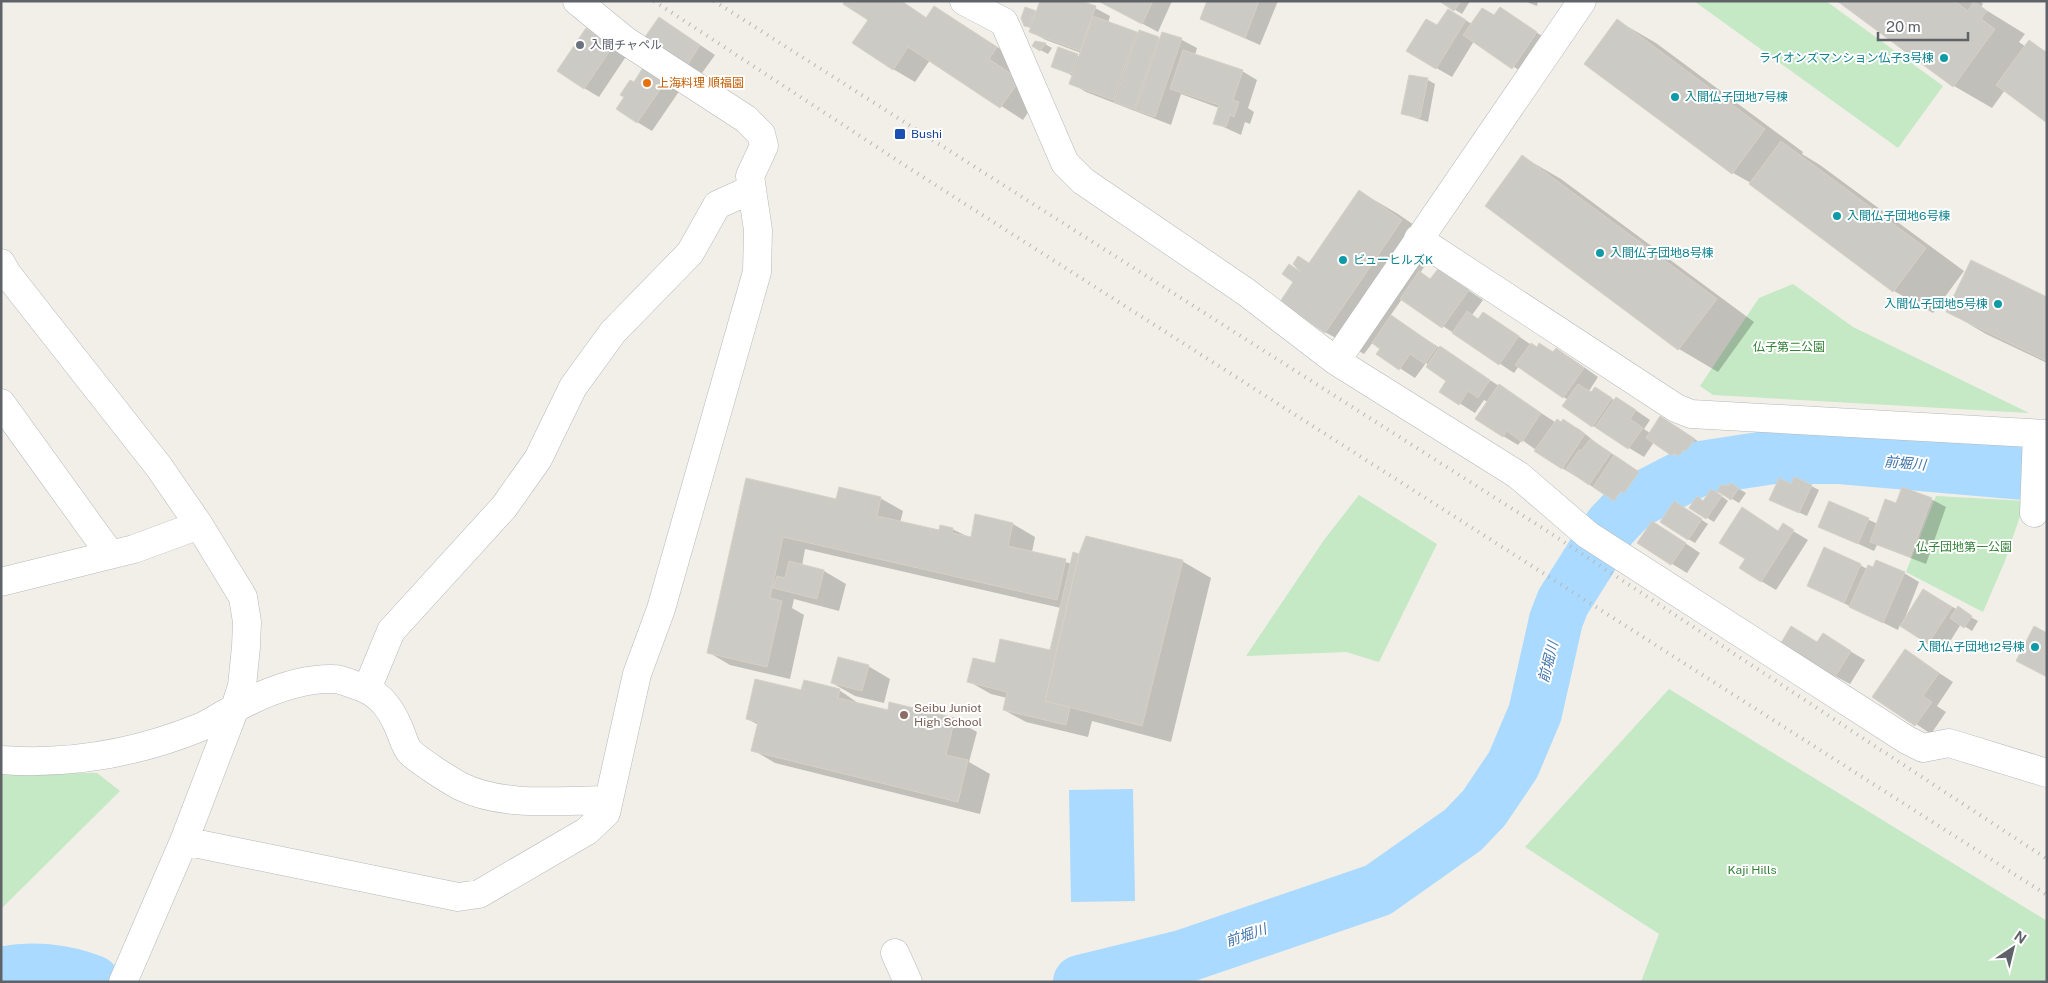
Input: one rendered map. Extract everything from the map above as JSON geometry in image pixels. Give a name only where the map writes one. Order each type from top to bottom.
[{"type":"street","points":[[184,840],[458,897],[479,894],[587,831],[606,813],[638,674],[661,608],[756,272],[758,230],[750,176],[764,146],[761,134],[746,119],[626,41],[576,1]]},
{"type":"street","points":[[1336,361],[1582,1]]},
{"type":"street","points":[[983,5],[1004,22],[1065,163],[1083,181],[1246,292],[1336,361],[1518,475],[1588,535],[1612,552],[1907,740],[1923,748],[1950,743],[2047,773]]},
{"type":"street","points":[[367,689],[391,631],[504,506],[538,459],[573,387],[613,332],[690,253],[717,205],[752,189]]},
{"type":"street","points":[[1418,239],[1676,408],[1691,414],[2042,434],[2034,513]]},
{"type":"street","points":[[1,263],[8,275],[158,468],[199,525],[243,597],[247,622],[242,686],[184,840],[123,982]]},
{"type":"street","points":[[1,403],[9,427],[110,554]]},
{"type":"street","points":[[1,582],[110,554],[134,550],[199,525]]},
{"type":"street","points":[[1,760],[28,762],[90,758],[163,741],[202,726],[235,708],[279,688],[335,678],[367,689],[381,697],[391,710],[409,752],[459,785],[480,795],[513,800],[609,800]]},
{"type":"street","points":[[895,953],[908,982]]},
{"type":"green space","points":[[1694,1],[1826,1],[1943,86],[1898,148]]},
{"type":"green space","name":"仏子第二公園","points":[[1793,284],[1853,327],[2029,413],[1713,395],[1700,386],[1759,298]]},
{"type":"green space","points":[[1359,495],[1437,544],[1379,662],[1346,652],[1246,656],[1324,540]]},
{"type":"green space","name":"仏子団地第一公園","points":[[1936,496],[2025,501],[2005,561],[1983,612],[1906,572]]},
{"type":"green space","name":"Kaji Hills","points":[[1669,689],[2047,921],[2047,982],[1641,982],[1659,934],[1525,847]]},
{"type":"green space","points":[[1,773],[97,773],[120,791],[1,909]]},
{"type":"water","points":[[1133,789],[1135,901],[1071,902],[1069,790]]},
{"type":"building","points":[[844,1],[901,1],[926,18],[934,6],[997,47],[989,59],[1020,80],[1000,108],[908,47],[893,70],[852,43],[868,20],[843,4]]},
{"type":"building","points":[[1040,1],[1081,1],[1096,6],[1080,51],[1029,32]]},
{"type":"building","points":[[1098,1],[1153,1],[1142,24]]},
{"type":"building","points":[[1207,1],[1259,1],[1245,38],[1200,19]]},
{"type":"building","points":[[1439,1],[1461,1],[1454,11]]},
{"type":"building","name":"ライオンズマンション仏子3号棟","points":[[1837,1],[1955,1],[1968,11],[1974,1],[1987,11],[1981,19],[1995,29],[1953,87]]},
{"type":"building","points":[[1025,7],[1036,11],[1029,27],[1024,26],[1021,18]]},
{"type":"building","points":[[1500,7],[1537,32],[1512,69],[1463,35],[1482,8],[1494,15]]},
{"type":"building","points":[[1448,9],[1466,20],[1436,69],[1406,51],[1426,19],[1437,25]]},
{"type":"building","points":[[1093,16],[1137,32],[1113,100],[1069,84]]},
{"type":"building","points":[[659,17],[700,45],[687,66],[645,37]]},
{"type":"building","name":"入間仏子団地7号棟","points":[[1617,19],[1765,129],[1732,174],[1584,64]]},
{"type":"building","points":[[586,28],[613,46],[584,89],[557,71]]},
{"type":"building","points":[[1139,30],[1159,37],[1134,109],[1114,102]]},
{"type":"building","points":[[1162,32],[1182,38],[1155,117],[1135,110]]},
{"type":"building","points":[[2029,40],[2047,53],[2047,123],[1996,85]]},
{"type":"building","points":[[1035,41],[1046,43],[1040,51],[1032,46]]},
{"type":"building","points":[[1058,47],[1078,54],[1071,74],[1051,67]]},
{"type":"building","points":[[1183,50],[1243,70],[1233,100],[1239,102],[1234,117],[1230,115],[1226,127],[1213,124],[1219,105],[1170,89]]},
{"type":"building","points":[[644,66],[666,81],[637,123],[616,109],[624,97],[620,95],[630,80],[634,82]]},
{"type":"building","points":[[1409,75],[1428,78],[1420,118],[1401,114]]},
{"type":"building","name":"入間仏子団地6号棟","points":[[1781,141],[1926,248],[1893,292],[1749,184]]},
{"type":"building","name":"入間仏子団地8号棟","points":[[1522,155],[1717,299],[1678,350],[1485,206]]},
{"type":"building","name":"ビューヒルズK","points":[[1359,190],[1402,220],[1325,333],[1280,302],[1293,282],[1282,274],[1289,264],[1301,272],[1293,264],[1298,256],[1309,263]]},
{"type":"building","name":"入間仏子団地5号棟","points":[[1971,260],[2047,297],[2047,361],[1946,312]]},
{"type":"building","points":[[1438,269],[1469,290],[1442,328],[1400,299],[1419,271],[1430,279]]},
{"type":"building","points":[[1467,311],[1478,319],[1483,312],[1519,336],[1499,365],[1452,333]]},
{"type":"building","points":[[1391,315],[1437,347],[1425,364],[1410,354],[1399,370],[1376,354],[1380,349],[1372,343]]},
{"type":"building","points":[[1531,343],[1537,347],[1539,343],[1553,352],[1556,348],[1584,368],[1563,398],[1515,365]]},
{"type":"building","points":[[1440,346],[1490,380],[1478,398],[1468,391],[1459,405],[1439,392],[1446,381],[1426,367]]},
{"type":"building","points":[[1499,384],[1541,413],[1522,442],[1507,431],[1503,437],[1475,419]]},
{"type":"building","points":[[1578,384],[1591,392],[1595,387],[1612,398],[1592,427],[1562,406]]},
{"type":"building","points":[[1616,397],[1636,410],[1630,419],[1643,428],[1628,449],[1595,427]]},
{"type":"building","points":[[1660,416],[1695,439],[1686,451],[1683,450],[1679,456],[1674,453],[1672,456],[1646,438]]},
{"type":"building","points":[[1557,419],[1561,422],[1563,419],[1585,434],[1562,469],[1534,451]]},
{"type":"building","points":[[1590,439],[1611,453],[1589,485],[1566,469],[1579,450],[1581,451]]},
{"type":"building","points":[[1614,455],[1639,472],[1624,493],[1621,491],[1614,501],[1593,487]]},
{"type":"building","points":[[1794,477],[1812,485],[1799,513],[1769,500],[1779,478],[1791,484]]},
{"type":"building","points":[[746,478],[836,499],[839,487],[881,497],[877,516],[939,530],[940,525],[953,528],[952,533],[971,537],[975,514],[1013,523],[1008,546],[1066,559],[1057,600],[783,537],[770,598],[782,601],[767,667],[707,653]]},
{"type":"building","points":[[1731,483],[1739,488],[1731,500],[1717,491],[1721,485],[1729,485]]},
{"type":"building","points":[[1902,487],[1932,498],[1910,557],[1870,542],[1885,499],[1896,503]]},
{"type":"building","points":[[1711,489],[1722,496],[1706,519],[1689,508],[1697,496],[1703,501]]},
{"type":"building","points":[[1674,501],[1702,519],[1688,540],[1660,522]]},
{"type":"building","points":[[1829,501],[1869,518],[1858,544],[1818,527]]},
{"type":"building","points":[[1742,507],[1778,531],[1783,523],[1794,530],[1761,582],[1739,568],[1745,559],[1719,543]]},
{"type":"building","points":[[1652,521],[1686,543],[1671,565],[1637,543]]},
{"type":"building","points":[[1086,536],[1183,560],[1142,726],[1045,701],[1079,554]]},
{"type":"building","points":[[1824,547],[1861,564],[1844,603],[1807,586]]},
{"type":"building","points":[[1073,552],[1079,554],[1045,701],[1070,707],[1066,725],[1003,710],[1007,692],[967,682],[973,658],[995,663],[1000,639],[1050,650]]},
{"type":"building","points":[[1876,560],[1905,572],[1883,623],[1849,607],[1868,565],[1873,567]]},
{"type":"building","points":[[789,561],[824,570],[817,599],[773,588],[777,576],[785,578]]},
{"type":"building","points":[[1923,589],[1952,607],[1928,644],[1900,626]]},
{"type":"building","points":[[1958,606],[1972,616],[1964,628],[1950,618]]},
{"type":"building","points":[[1791,626],[1817,642],[1823,633],[1851,651],[1835,677],[1781,643]]},
{"type":"building","name":"入間仏子団地12号棟","points":[[2034,626],[2047,633],[2047,677],[2016,661]]},
{"type":"building","points":[[1905,649],[1939,673],[1923,696],[1932,702],[1915,726],[1872,697]]},
{"type":"building","points":[[838,657],[869,665],[862,691],[831,683]]},
{"type":"building","points":[[755,679],[801,690],[804,680],[840,689],[838,698],[888,710],[889,702],[955,718],[946,755],[968,760],[958,802],[751,751],[758,722],[746,719]]},
{"type":"waterway","name":"前堀川","points":[[1080,982],[1182,957],[1378,890],[1463,830],[1484,808],[1513,765],[1535,713],[1556,620],[1563,602],[1611,526],[1633,503],[1701,468],[1773,457],[1840,457],[2047,475]]},
{"type":"waterway","name":"前堀川","points":[[1,974],[47,971],[71,975],[93,982]]},
{"type":"railway","points":[[654,1],[912,170],[2047,895]]},
{"type":"railway","points":[[714,1],[1541,527],[2047,859]]},
{"type":"place","name":"入間チャペル","points":[[580,45]]},
{"type":"place","name":"ライオンズマンション仏子3号棟","points":[[1944,58]]},
{"type":"place","name":"上海料理 順福園","points":[[647,83]]},
{"type":"place","name":"入間仏子団地7号棟","points":[[1675,97]]},
{"type":"place","name":"Bushi","points":[[900,134]]},
{"type":"place","name":"入間仏子団地6号棟","points":[[1837,216]]},
{"type":"place","name":"入間仏子団地8号棟","points":[[1600,253]]},
{"type":"place","name":"ビューヒルズK","points":[[1343,260]]},
{"type":"place","name":"入間仏子団地5号棟","points":[[1998,304]]},
{"type":"place","name":"入間仏子団地12号棟","points":[[2035,647]]},
{"type":"place","name":"Seibu Juniot High School","points":[[904,715]]}]
